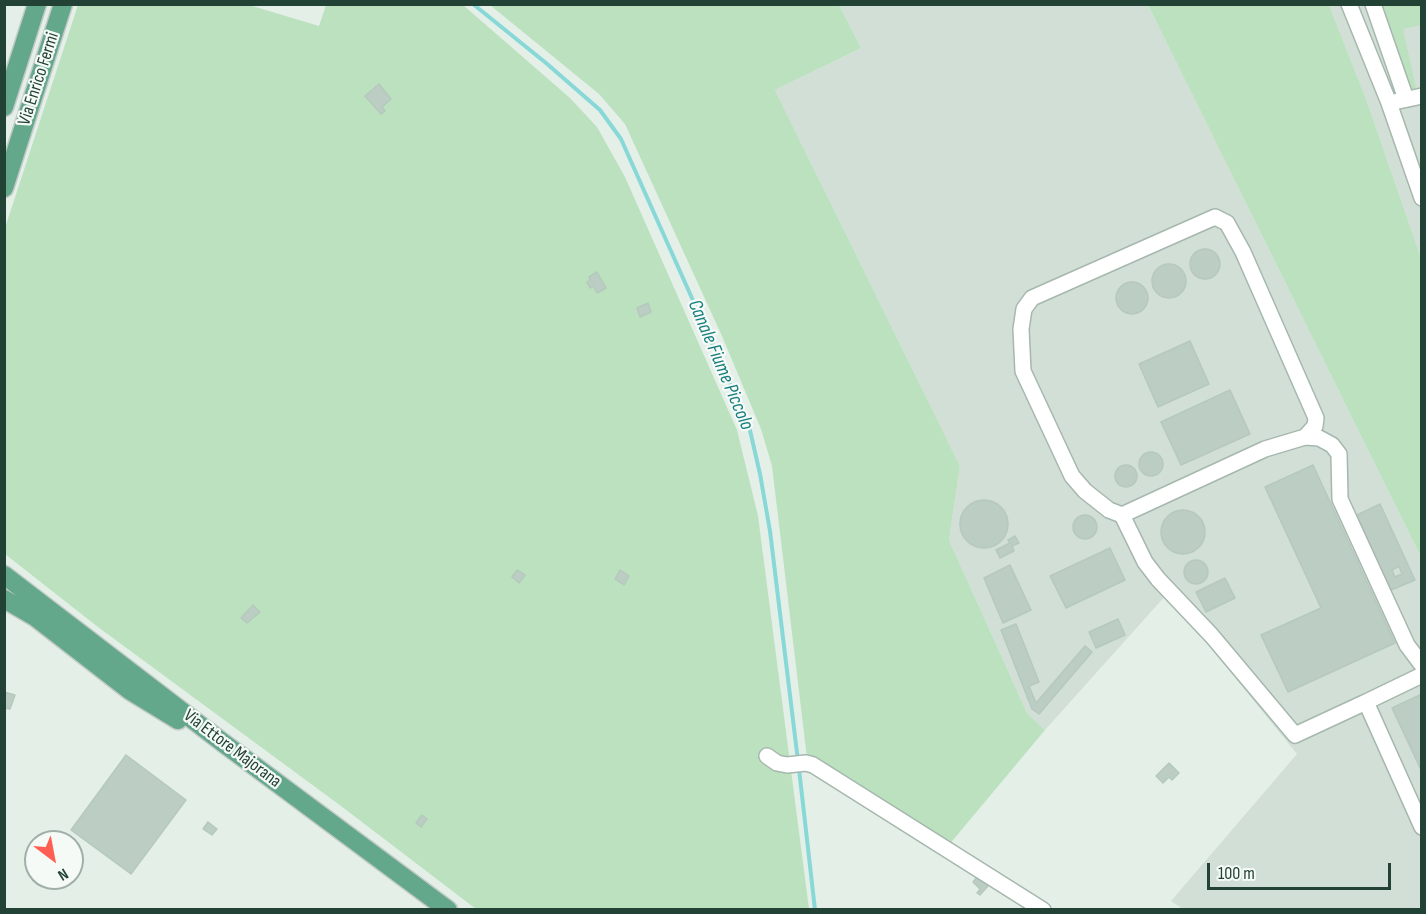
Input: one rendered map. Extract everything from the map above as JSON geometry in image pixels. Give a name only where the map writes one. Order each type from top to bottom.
[{"type":"main road","name":"Via Enrico Fermi","points":[[4,107],[37,4]]},
{"type":"main road","name":"Via Enrico Fermi","points":[[4,188],[63,4]]},
{"type":"main road","points":[[4,560],[167,688],[222,742]]},
{"type":"main road","name":"Via Ettore Majorana","points":[[11,580],[222,742],[448,909]]},
{"type":"main road","points":[[4,599],[35,617],[129,690],[162,712],[222,742]]},
{"type":"lane","points":[[1349,4],[1389,103],[1422,198]]},
{"type":"lane","points":[[1374,4],[1414,98],[1389,103]]},
{"type":"lane","points":[[1305,437],[1315,426],[1316,418],[1243,252],[1227,223],[1215,217],[1032,298],[1024,309],[1021,329],[1023,371],[1072,476],[1085,491],[1109,510],[1122,515],[1145,562],[1158,579],[1212,636],[1295,735],[1422,675]]},
{"type":"lane","points":[[1122,515],[1265,449],[1305,437],[1326,441],[1339,454],[1340,499],[1407,645],[1422,665]]},
{"type":"lane","points":[[1366,702],[1422,827]]},
{"type":"lane","points":[[767,756],[777,763],[787,765],[806,763],[813,765],[1043,909]]},
{"type":"shaded area","points":[[839,5],[1148,5],[1421,557],[1421,909],[1184,910],[1171,901],[1297,754],[1167,594],[1045,730],[1027,713],[949,540],[960,466],[775,90],[861,48]]},
{"type":"shaded area","points":[[1329,5],[1421,5],[1421,258],[1366,99]]},
{"type":"green space","points":[[78,5],[249,5],[319,26],[326,5],[463,5],[570,98],[597,127],[625,177],[737,430],[758,516],[809,909],[476,909],[341,806],[98,627],[5,554],[5,228]]},
{"type":"green space","points":[[490,5],[839,5],[861,48],[775,90],[960,466],[949,540],[1027,713],[1045,730],[948,846],[807,758],[772,466],[761,429],[722,336],[625,124],[599,94]]},
{"type":"green space","points":[[1148,5],[1329,5],[1366,99],[1421,258],[1421,557]]},
{"type":"green space","points":[[1380,5],[1421,5],[1421,25],[1403,29],[1416,88],[1408,90]]},
{"type":"building","points":[[379,84],[391,99],[382,107],[385,111],[381,114],[365,96]]},
{"type":"building","points":[[1205,249],[1216,253],[1220,264],[1216,275],[1205,279],[1194,275],[1190,264],[1194,253]]},
{"type":"building","points":[[1169,264],[1181,269],[1186,281],[1181,293],[1169,298],[1157,293],[1152,281],[1157,269]]},
{"type":"building","points":[[597,272],[606,288],[597,293],[593,286],[590,288],[587,282],[590,280],[589,277]]},
{"type":"building","points":[[1132,282],[1143,287],[1148,298],[1143,309],[1132,314],[1121,309],[1116,298],[1121,287]]},
{"type":"building","points":[[648,303],[651,312],[640,317],[637,308]]},
{"type":"building","points":[[1190,341],[1209,384],[1158,407],[1139,364]]},
{"type":"building","points":[[1230,390],[1250,434],[1181,465],[1161,422]]},
{"type":"building","points":[[1151,452],[1156,453],[1162,459],[1162,469],[1156,475],[1151,476],[1146,475],[1140,469],[1139,464],[1140,459],[1146,453]]},
{"type":"building","points":[[1126,465],[1134,468],[1137,476],[1134,484],[1126,487],[1118,484],[1115,476],[1118,468]]},
{"type":"building","points":[[1313,465],[1395,643],[1288,692],[1261,635],[1321,608],[1265,487]]},
{"type":"building","points":[[984,500],[1001,507],[1008,524],[1001,541],[984,548],[967,541],[960,524],[967,507]]},
{"type":"building","points":[[1380,504],[1415,580],[1389,591],[1355,516]]},
{"type":"building","points":[[1183,510],[1199,516],[1205,532],[1199,548],[1183,554],[1167,548],[1161,532],[1167,516]]},
{"type":"building","points":[[1085,515],[1093,519],[1097,527],[1093,535],[1085,539],[1077,535],[1073,527],[1077,519]]},
{"type":"building","points":[[1015,536],[1019,543],[1012,546],[1014,551],[1000,558],[996,550],[1010,543],[1008,540]]},
{"type":"building","points":[[1110,548],[1125,580],[1066,608],[1050,576]]},
{"type":"building","points":[[1196,560],[1205,563],[1208,572],[1205,581],[1196,584],[1187,581],[1184,572],[1187,563]]},
{"type":"building","points":[[1010,565],[1031,610],[1003,623],[984,578]]},
{"type":"building","points":[[1399,566],[1402,574],[1395,577],[1392,570]]},
{"type":"building","points":[[517,570],[525,575],[519,583],[512,577]]},
{"type":"building","points":[[620,570],[629,576],[624,585],[615,579]]},
{"type":"building","points":[[1225,578],[1235,598],[1206,612],[1196,592]]},
{"type":"building","points":[[253,605],[260,612],[247,623],[241,618]]},
{"type":"building","points":[[1118,619],[1125,635],[1096,648],[1089,632]]},
{"type":"building","points":[[1016,624],[1039,682],[1029,686],[1036,703],[1085,646],[1092,652],[1039,714],[1032,709],[1001,630]]},
{"type":"building","points":[[4,692],[15,695],[10,709],[4,708]]},
{"type":"building","points":[[1422,694],[1422,772],[1392,708]]},
{"type":"building","points":[[126,755],[186,800],[131,874],[84,840],[84,830],[71,830]]},
{"type":"building","points":[[1169,763],[1179,773],[1172,780],[1169,777],[1163,783],[1156,776]]},
{"type":"building","points":[[422,815],[427,819],[421,827],[416,823]]},
{"type":"building","points":[[208,822],[217,829],[212,835],[203,829]]},
{"type":"building","points":[[977,877],[988,886],[980,895],[977,893],[980,889],[973,882]]},
{"type":"waterway","name":"Canale Fiume Piccolo","points":[[473,4],[600,110],[621,139],[749,426],[770,531],[798,761]]},
{"type":"waterway","name":"Canale Fiume Piccolo","points":[[799,769],[815,910]]}]
